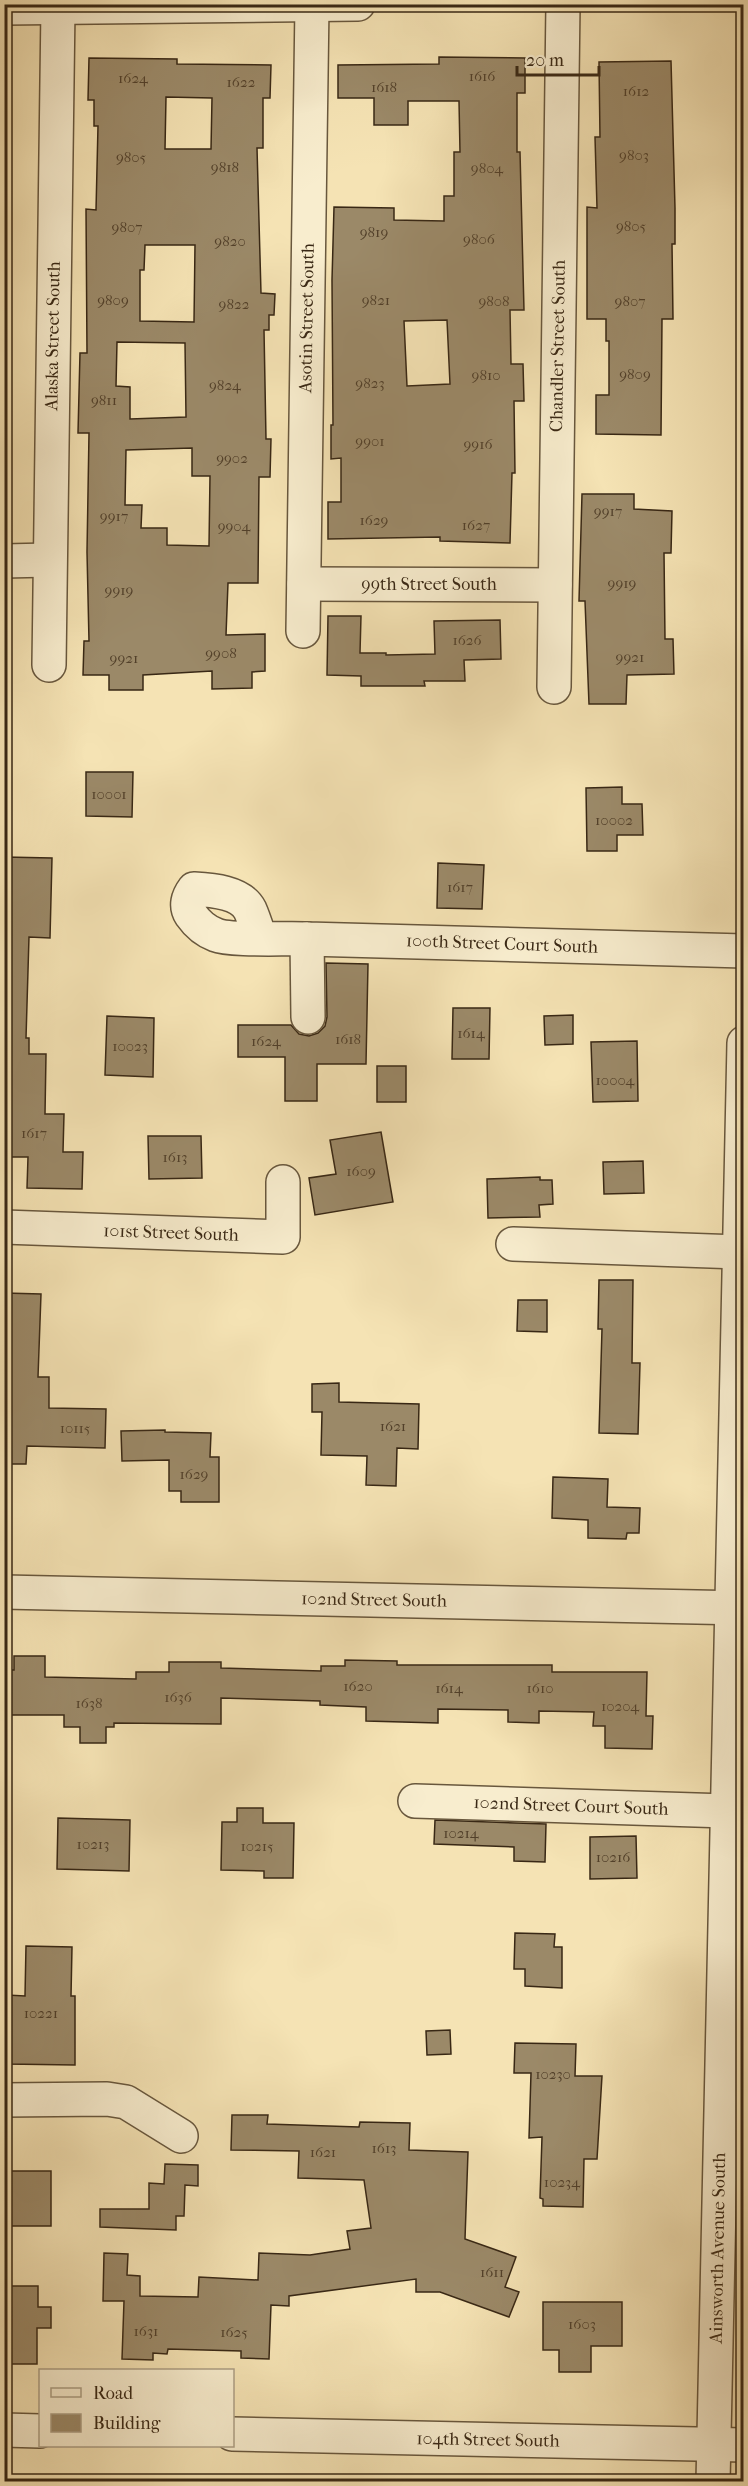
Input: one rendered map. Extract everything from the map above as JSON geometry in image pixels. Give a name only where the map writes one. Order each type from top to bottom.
[{"type":"street","points":[[4,8],[358,4]]},
{"type":"street","name":"Chandler Street South","points":[[554,687],[563,4]]},
{"type":"street","name":"Asotin Street South","points":[[303,631],[312,5]]},
{"type":"street","name":"Alaska Street South","points":[[49,665],[58,8]]},
{"type":"street","points":[[4,561],[49,560]]},
{"type":"street","name":"99th Street South","points":[[304,584],[555,585]]},
{"type":"street","name":"100th Street Court South","points":[[260,938],[744,951]]},
{"type":"street","points":[[306,939],[308,1017]]},
{"type":"street","name":"Ainsworth Avenue South","points":[[713,2481],[729,2445],[733,2088],[727,1811],[737,1607],[744,1043]]},
{"type":"street","name":"101st Street South","points":[[4,1227],[283,1237],[283,1182]]},
{"type":"street","points":[[513,1244],[740,1241]]},
{"type":"street","name":"102nd Street South","points":[[4,1592],[737,1607]]},
{"type":"street","name":"102nd Street Court South","points":[[415,1801],[727,1811]]},
{"type":"street","points":[[4,2100],[107,2099],[126,2102],[181,2136]]},
{"type":"street","points":[[4,2430],[39,2431]]},
{"type":"street","name":"104th Street South","points":[[234,2434],[729,2445]]},
{"type":"building","points":[[439,57],[525,58],[525,93],[517,93],[517,152],[520,152],[524,310],[510,310],[511,364],[523,364],[524,401],[514,401],[515,473],[512,473],[510,543],[440,541],[440,537],[328,539],[328,502],[341,502],[341,458],[331,459],[334,207],[394,208],[394,220],[444,221],[444,196],[454,196],[454,152],[460,152],[459,101],[408,101],[408,125],[374,125],[374,98],[338,98],[338,65],[439,64]],"holes":[[[447,320],[450,384],[407,386],[404,321]]]},
{"type":"building","points":[[89,58],[177,59],[177,64],[271,65],[270,98],[263,98],[263,148],[257,148],[261,293],[275,294],[274,315],[269,315],[269,330],[264,330],[266,439],[271,439],[270,477],[259,477],[258,583],[228,583],[226,635],[265,634],[265,671],[252,672],[252,688],[212,689],[212,671],[143,675],[143,690],[109,690],[109,675],[83,675],[84,641],[89,641],[87,552],[89,433],[78,433],[80,353],[87,353],[86,209],[96,210],[98,126],[94,126],[94,100],[88,100]],"holes":[[[166,97],[212,98],[211,149],[165,149]],[[145,245],[195,245],[194,322],[140,321],[140,270],[144,270]],[[117,342],[185,343],[186,417],[130,419],[130,387],[116,386]],[[192,448],[192,476],[210,476],[209,546],[167,545],[167,528],[141,528],[142,505],[125,505],[126,450]]]},
{"type":"building","points":[[671,61],[675,208],[675,244],[672,244],[673,319],[662,319],[661,435],[596,434],[596,395],[609,395],[609,341],[606,341],[606,319],[587,319],[587,207],[597,208],[595,137],[600,137],[599,62]]},
{"type":"building","points":[[582,494],[634,494],[634,509],[672,511],[671,553],[664,553],[665,639],[673,639],[674,674],[627,675],[626,704],[589,704],[585,601],[579,601]]},
{"type":"building","points":[[328,616],[361,616],[360,653],[386,653],[386,655],[435,654],[434,621],[500,620],[501,659],[464,660],[465,681],[424,681],[425,686],[361,686],[361,676],[327,675]]},
{"type":"building","points":[[86,772],[133,772],[132,817],[86,816]]},
{"type":"building","points":[[622,787],[622,804],[642,804],[643,835],[617,835],[617,851],[587,851],[586,788]]},
{"type":"building","points":[[4,857],[52,858],[50,938],[29,937],[26,1038],[29,1038],[29,1054],[46,1054],[45,1114],[64,1114],[63,1152],[83,1152],[82,1189],[27,1188],[28,1157],[4,1157]]},
{"type":"building","points":[[438,863],[484,865],[482,909],[437,908]]},
{"type":"building","points":[[326,963],[368,964],[366,1064],[317,1064],[317,1101],[285,1101],[285,1057],[238,1057],[238,1025],[291,1025],[299,1034],[309,1036],[318,1033],[325,1026],[327,1017]]},
{"type":"building","points":[[453,1008],[490,1008],[489,1059],[452,1059]]},
{"type":"building","points":[[573,1015],[573,1044],[545,1045],[544,1016]]},
{"type":"building","points":[[107,1016],[154,1018],[153,1077],[105,1075]]},
{"type":"building","points":[[637,1041],[638,1101],[593,1102],[591,1042]]},
{"type":"building","points":[[377,1066],[406,1066],[406,1102],[377,1102]]},
{"type":"building","points":[[381,1132],[393,1202],[315,1215],[309,1178],[336,1174],[330,1140]]},
{"type":"building","points":[[148,1136],[201,1136],[202,1178],[149,1179]]},
{"type":"building","points":[[643,1161],[644,1193],[604,1194],[603,1162]]},
{"type":"building","points":[[540,1177],[540,1180],[552,1180],[553,1204],[539,1205],[540,1217],[488,1218],[487,1179]]},
{"type":"building","points":[[599,1280],[633,1280],[632,1363],[640,1363],[638,1434],[599,1433],[602,1329],[598,1329]]},
{"type":"building","points":[[4,1293],[41,1294],[38,1377],[49,1377],[49,1408],[106,1409],[105,1448],[27,1446],[26,1464],[4,1464]]},
{"type":"building","points":[[518,1300],[547,1300],[547,1332],[517,1331]]},
{"type":"building","points":[[339,1383],[339,1402],[419,1404],[418,1449],[397,1448],[396,1486],[366,1485],[367,1456],[321,1455],[322,1412],[312,1412],[312,1384]]},
{"type":"building","points":[[165,1430],[165,1432],[211,1433],[210,1457],[219,1457],[219,1502],[181,1502],[181,1491],[169,1491],[169,1460],[122,1461],[121,1431]]},
{"type":"building","points":[[553,1477],[608,1479],[607,1507],[640,1508],[639,1533],[627,1533],[626,1539],[588,1538],[588,1520],[552,1518]]},
{"type":"building","points":[[14,1656],[45,1656],[45,1677],[136,1679],[136,1672],[169,1672],[169,1662],[221,1662],[221,1668],[321,1671],[321,1666],[345,1666],[345,1660],[397,1661],[397,1665],[552,1665],[552,1672],[647,1672],[646,1716],[653,1716],[652,1749],[605,1748],[605,1726],[593,1726],[594,1712],[539,1711],[539,1723],[508,1722],[508,1710],[438,1709],[438,1723],[366,1721],[366,1707],[320,1705],[320,1701],[221,1698],[221,1724],[114,1723],[114,1727],[106,1727],[106,1743],[80,1743],[80,1727],[64,1727],[64,1715],[4,1715],[4,1670],[14,1670]]},
{"type":"building","points":[[237,1808],[263,1808],[263,1823],[294,1823],[293,1878],[264,1878],[264,1871],[221,1870],[222,1822],[237,1822]]},
{"type":"building","points":[[58,1818],[130,1820],[129,1871],[57,1869]]},
{"type":"building","points":[[435,1820],[546,1824],[545,1862],[514,1861],[514,1847],[434,1844]]},
{"type":"building","points":[[636,1836],[637,1878],[590,1879],[590,1837]]},
{"type":"building","points":[[515,1933],[555,1934],[554,1947],[562,1947],[562,1988],[525,1986],[525,1969],[514,1969]]},
{"type":"building","points":[[26,1946],[72,1947],[71,1996],[75,1996],[75,2065],[6,2064],[4,2030],[7,1995],[25,1996]]},
{"type":"building","points":[[450,2030],[451,2054],[427,2055],[426,2031]]},
{"type":"building","points":[[515,2043],[576,2044],[575,2076],[602,2076],[597,2159],[584,2159],[583,2207],[543,2206],[543,2199],[540,2198],[542,2137],[529,2138],[531,2073],[514,2073]]},
{"type":"building","points":[[232,2115],[268,2115],[267,2124],[359,2127],[360,2122],[410,2123],[409,2150],[468,2152],[465,2239],[516,2257],[505,2287],[519,2292],[509,2317],[440,2292],[416,2292],[416,2279],[289,2296],[289,2306],[271,2305],[269,2359],[241,2358],[241,2351],[168,2349],[167,2354],[153,2353],[153,2360],[122,2359],[124,2301],[103,2301],[104,2253],[128,2254],[127,2275],[140,2276],[140,2296],[198,2297],[199,2277],[258,2280],[259,2253],[310,2255],[350,2249],[347,2231],[371,2228],[364,2180],[298,2178],[299,2151],[231,2150]]},
{"type":"building","points":[[165,2164],[198,2165],[198,2186],[185,2185],[184,2216],[176,2216],[176,2230],[100,2227],[100,2209],[149,2209],[149,2183],[164,2184]]},
{"type":"building","points":[[4,2171],[51,2171],[51,2226],[4,2226]]},
{"type":"building","points":[[4,2286],[38,2286],[38,2307],[51,2307],[51,2328],[37,2328],[37,2364],[4,2364]]},
{"type":"building","points":[[543,2302],[622,2302],[622,2346],[591,2346],[591,2372],[559,2372],[559,2350],[543,2350]]}]
